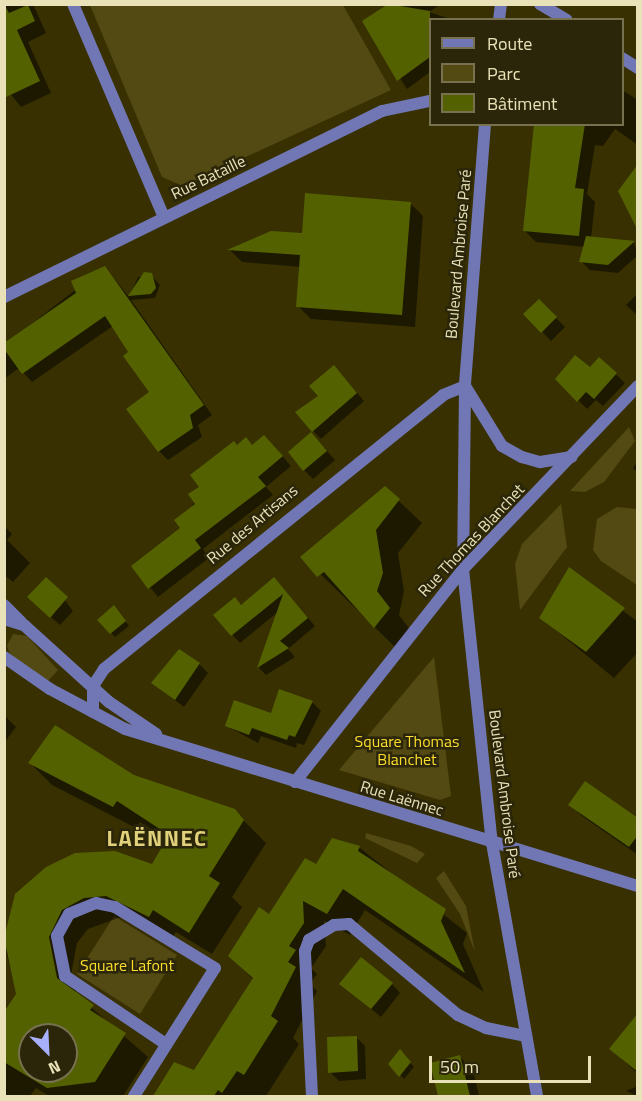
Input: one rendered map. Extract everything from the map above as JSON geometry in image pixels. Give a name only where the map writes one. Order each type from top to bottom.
[{"type":"street","points":[[74,4],[165,217]]},
{"type":"street","points":[[540,4],[564,18]]},
{"type":"street","points":[[624,59],[638,68]]},
{"type":"street","name":"Rue Bataille","points":[[4,297],[382,111],[429,101]]},
{"type":"street","name":"Boulevard Ambroise Paré","points":[[485,126],[465,386],[464,569],[492,843],[537,1096]]},
{"type":"street","points":[[465,386],[502,446],[540,462],[572,457]]},
{"type":"street","name":"Rue des Artisans","points":[[93,686],[119,656],[425,405],[465,386]]},
{"type":"street","name":"Rue Thomas Blanchet","points":[[295,782],[464,569],[638,386]]},
{"type":"street","points":[[4,605],[24,625]]},
{"type":"street","name":"Rue Laënnec","points":[[4,619],[24,625],[93,686],[159,737]]},
{"type":"street","name":"Rue Laënnec","points":[[4,657],[125,729],[159,737],[295,782],[638,886]]},
{"type":"street","points":[[93,686],[93,712]]},
{"type":"street","points":[[134,1096],[215,968],[115,907],[96,903],[69,914],[57,936],[65,976],[166,1044]]},
{"type":"street","points":[[312,1096],[305,951],[318,932],[349,924],[458,1015],[486,1028],[526,1036]]},
{"type":"green space","points":[[90,5],[343,5],[391,90],[183,186],[162,177]]},
{"type":"green space","points":[[629,427],[635,441],[604,482],[585,492],[570,491]]},
{"type":"green space","points":[[561,504],[567,547],[520,610],[515,564],[522,544]]},
{"type":"green space","points":[[617,507],[637,509],[637,585],[601,561],[593,550],[597,519]]},
{"type":"green space","points":[[13,634],[27,636],[58,670],[47,682],[10,654],[7,646]]},
{"type":"green space","name":"Square Thomas Blanchet","points":[[434,657],[451,796],[440,800],[339,770]]},
{"type":"green space","points":[[366,833],[411,846],[425,854],[417,863],[365,838]]},
{"type":"green space","points":[[444,871],[466,906],[475,952],[460,914],[436,878]]},
{"type":"green space","name":"Square Lafont","points":[[114,916],[177,955],[140,1014],[77,974]]},
{"type":"building","points":[[4,4],[9,13],[28,5],[35,21],[17,30],[40,81],[4,98]]},
{"type":"building","points":[[388,4],[430,11],[429,58],[397,81],[362,21]]},
{"type":"building","points":[[534,126],[585,126],[575,188],[584,189],[579,236],[523,231]]},
{"type":"building","points":[[638,164],[638,231],[618,191]]},
{"type":"building","points":[[305,193],[411,202],[402,315],[296,307],[300,255],[227,250],[271,231],[302,233]]},
{"type":"building","points":[[586,236],[635,241],[608,265],[579,262]]},
{"type":"building","points":[[105,266],[204,405],[190,415],[193,428],[158,452],[126,409],[149,392],[123,356],[128,352],[105,316],[22,374],[4,349],[4,343],[76,293],[71,281]]},
{"type":"building","points":[[144,272],[152,273],[156,288],[151,294],[128,296]]},
{"type":"building","points":[[539,299],[557,317],[541,333],[523,314]]},
{"type":"building","points":[[575,355],[590,367],[599,357],[617,373],[594,399],[586,392],[577,402],[555,379]]},
{"type":"building","points":[[334,365],[357,393],[312,432],[295,412],[318,396],[309,386]]},
{"type":"building","points":[[311,432],[327,451],[303,471],[288,452]]},
{"type":"building","points":[[264,435],[283,456],[258,477],[266,486],[195,540],[201,548],[148,589],[131,566],[180,528],[174,520],[195,504],[188,494],[199,487],[190,475],[234,441],[237,445],[246,437],[252,445]]},
{"type":"building","points":[[385,486],[400,499],[376,530],[383,573],[377,591],[390,608],[374,628],[324,572],[317,577],[300,557]]},
{"type":"building","points":[[569,567],[625,608],[586,652],[539,618]]},
{"type":"building","points":[[46,577],[68,597],[50,618],[27,597]]},
{"type":"building","points":[[274,577],[308,618],[280,641],[289,648],[257,668],[283,594],[231,636],[213,615],[235,597],[241,605]]},
{"type":"building","points":[[114,605],[126,621],[110,634],[97,620]]},
{"type":"building","points":[[179,649],[200,663],[175,700],[151,683]]},
{"type":"building","points":[[279,689],[313,701],[295,737],[289,735],[287,740],[252,728],[249,735],[225,726],[234,700],[271,713]]},
{"type":"building","points":[[55,725],[134,775],[235,809],[244,820],[209,876],[220,883],[189,933],[153,910],[149,917],[106,896],[84,898],[62,910],[49,937],[57,978],[94,1005],[90,1010],[126,1033],[95,1082],[47,1088],[39,1083],[78,1083],[78,1023],[18,1023],[18,1070],[4,1062],[4,1012],[16,994],[4,938],[15,894],[46,867],[75,853],[115,851],[152,864],[169,835],[117,801],[113,807],[28,763]]},
{"type":"building","points":[[585,781],[638,818],[638,835],[629,847],[568,805]]},
{"type":"building","points":[[332,838],[360,846],[358,851],[446,909],[441,921],[465,973],[343,889],[327,914],[303,901],[304,923],[289,946],[296,950],[288,962],[296,967],[271,1016],[278,1021],[244,1075],[237,1071],[222,1093],[218,1090],[214,1096],[153,1096],[174,1062],[194,1070],[253,978],[228,956],[259,907],[269,914],[305,858],[316,864]]},
{"type":"building","points":[[361,957],[393,983],[371,1009],[339,984]]},
{"type":"building","points":[[638,1013],[638,1072],[609,1049]]},
{"type":"building","points":[[357,1036],[358,1071],[328,1073],[327,1037]]},
{"type":"building","points":[[400,1049],[411,1062],[399,1077],[388,1064]]},
{"type":"building","points":[[460,1055],[470,1096],[438,1096],[430,1063]]},
{"type":"district","name":"LAËNNEC","points":[[157,839]]}]
